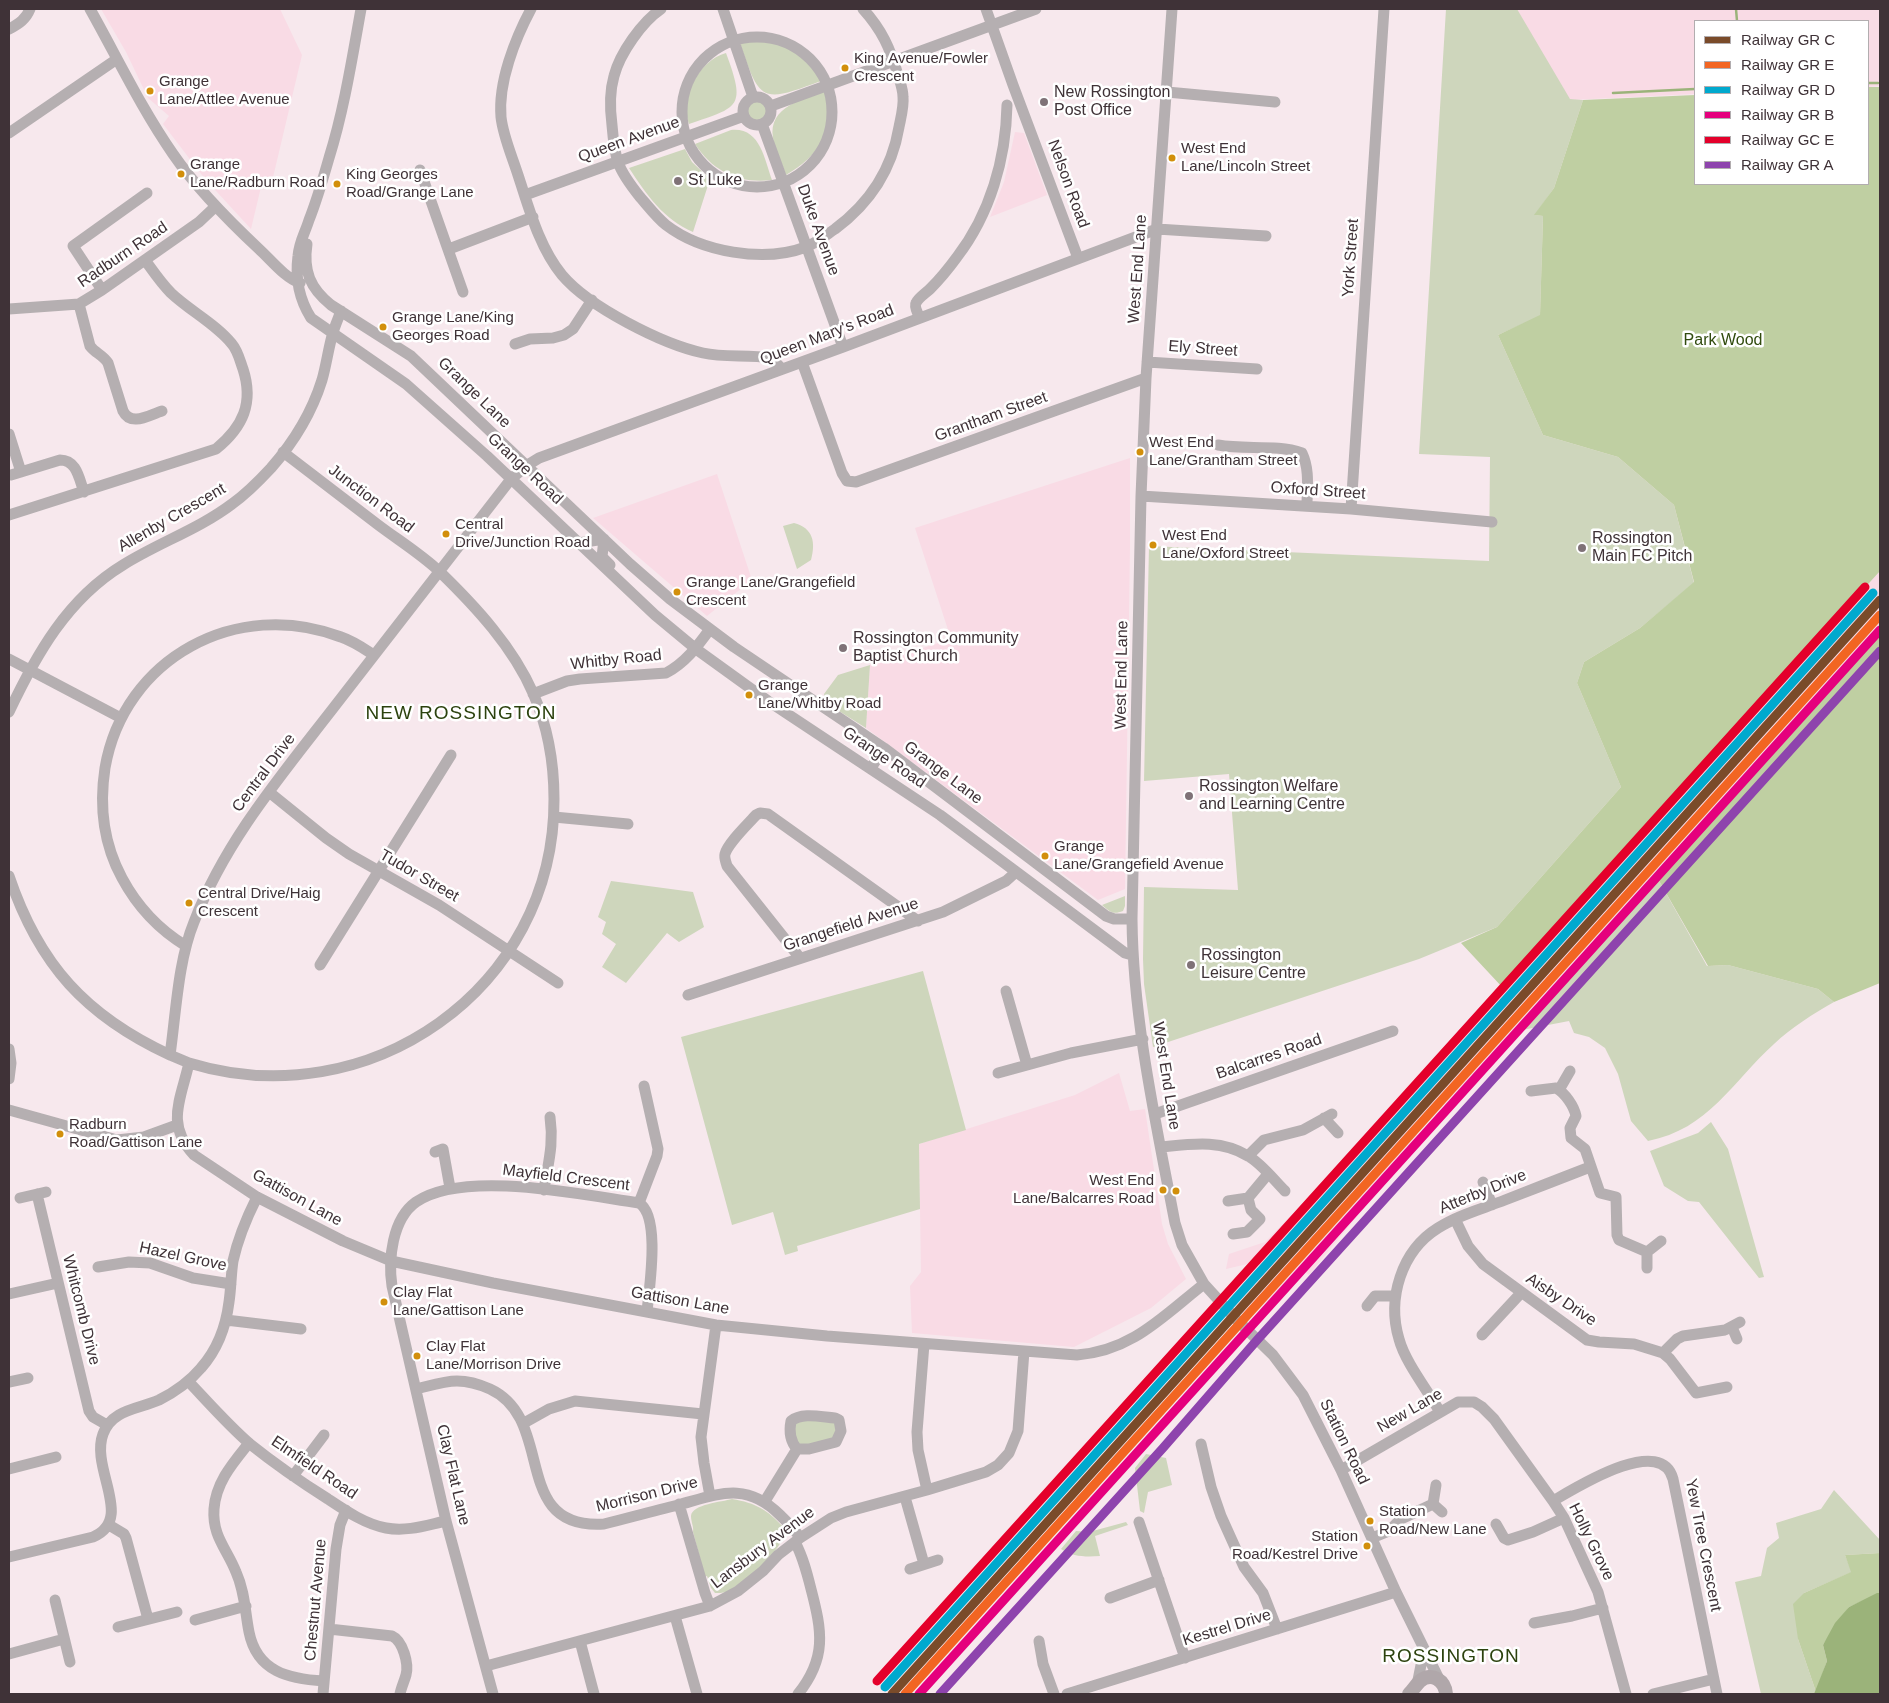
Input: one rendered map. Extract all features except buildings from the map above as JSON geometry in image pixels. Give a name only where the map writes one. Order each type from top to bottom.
[{"type":"main road","points":[[1414,1690],[1420,1682],[1428,1678],[1445,1689]]},
{"type":"street","points":[[9,29],[22,22],[30,9]]},
{"type":"street","points":[[90,9],[140,102],[173,155],[216,206],[276,265],[297,282],[312,284]]},
{"type":"street","name":"Grange Lane","points":[[361,9],[330,157],[309,223],[301,256],[312,284],[319,295],[411,356],[526,466],[670,599],[710,629],[884,748],[1106,916],[1114,919],[1132,919]]},
{"type":"street","points":[[532,9],[511,55],[505,81],[501,117],[533,217],[550,256],[562,274],[592,300],[630,323],[681,346],[717,355],[771,358],[782,369]]},
{"type":"street","points":[[661,9],[649,17],[642,26],[621,59],[614,76],[611,119],[618,161],[635,191],[666,225],[712,247],[740,254],[785,252],[807,247],[828,234],[858,210],[876,187],[887,168],[896,146],[903,97],[894,60],[885,38],[863,9]]},
{"type":"street","points":[[723,9],[753,97]]},
{"type":"street","name":"Nelson Road","points":[[986,9],[1012,85],[1078,258]]},
{"type":"street","points":[[771,106],[1036,9]]},
{"type":"street","name":"West End Lane","points":[[1172,9],[1147,362],[1141,496],[1132,955],[1142,1038],[1175,1223],[1182,1245],[1204,1284],[1236,1319]]},
{"type":"street","name":"York Street","points":[[1351,509],[1384,9]]},
{"type":"street","points":[[757,37],[787,43],[800,50],[812,60],[822,72],[828,85],[833,111],[828,136],[816,160],[809,167],[784,183],[773,187],[760,189],[726,182],[700,161],[692,150],[686,136],[682,113],[688,80],[700,62],[713,50],[734,40],[757,37]]},
{"type":"street","points":[[9,133],[117,59]]},
{"type":"street","points":[[1167,92],[1275,102]]},
{"type":"street","points":[[753,97],[766,99],[771,106],[771,116],[762,124],[753,124],[744,116],[746,102],[753,97]]},
{"type":"street","points":[[919,317],[916,303],[959,254],[986,207],[1002,156],[1006,135],[1007,105]]},
{"type":"street","name":"Queen Avenue","points":[[525,195],[744,116]]},
{"type":"street","name":"Duke Avenue","points":[[762,124],[843,347]]},
{"type":"street","points":[[420,170],[464,292]]},
{"type":"street","points":[[102,290],[73,246],[147,194]]},
{"type":"street","name":"Radburn Road","points":[[9,309],[78,304],[102,290],[199,222],[216,206]]},
{"type":"street","points":[[449,249],[533,217]]},
{"type":"street","points":[[1157,229],[1266,236]]},
{"type":"street","name":"Queen Mary's Road","points":[[512,479],[526,466],[539,458],[843,347],[1157,229]]},
{"type":"street","points":[[276,265],[301,256]]},
{"type":"street","name":"Grange Road","points":[[301,256],[297,282],[305,308],[311,318],[406,384],[512,479],[655,615],[696,649],[768,701],[940,815],[1126,953],[1132,955]]},
{"type":"street","points":[[9,515],[216,449],[227,440],[243,416],[248,404],[246,377],[233,346],[170,293],[145,260]]},
{"type":"street","points":[[515,344],[530,339],[553,338],[564,335],[573,329],[592,300]]},
{"type":"street","points":[[78,304],[90,346],[104,357],[108,363],[128,418],[131,420],[136,419],[162,411]]},
{"type":"street","name":"Allenby Crescent","points":[[9,712],[29,669],[55,628],[87,593],[122,566],[191,529],[232,504],[272,467],[296,435],[317,394],[323,378],[332,334],[341,311]]},
{"type":"street","name":"Grantham Street","points":[[802,362],[846,483],[856,482],[1146,378]]},
{"type":"street","name":"Ely Street","points":[[1147,362],[1257,369]]},
{"type":"street","points":[[9,434],[16,473],[60,460],[66,460],[76,470],[84,492]]},
{"type":"street","points":[[1218,445],[1234,448],[1281,449],[1302,453],[1308,476],[1307,506]]},
{"type":"street","name":"Junction Road","points":[[190,1063],[233,1073],[285,1076],[330,1070],[356,1064],[392,1050],[436,1025],[466,1002],[492,974],[508,951],[524,924],[542,880],[550,851],[554,817],[554,780],[550,745],[544,720],[534,694],[516,661],[495,632],[439,571],[283,452]]},
{"type":"street","name":"Central Drive","points":[[170,1055],[186,946],[200,905],[217,869],[234,840],[268,792],[512,479]]},
{"type":"street","name":"Oxford Street","points":[[1141,496],[1351,509],[1492,522]]},
{"type":"street","points":[[579,543],[604,539],[602,557],[620,574],[627,588]]},
{"type":"street","points":[[186,946],[156,924],[138,904],[115,865],[107,842],[101,800],[111,743],[121,718],[148,680],[169,660],[185,649],[228,631],[253,626],[273,625],[311,628],[342,637],[374,655]]},
{"type":"street","points":[[696,649],[710,629]]},
{"type":"street","name":"Whitby Road","points":[[534,694],[567,681],[666,673],[683,662],[696,649]]},
{"type":"street","points":[[9,659],[121,718]]},
{"type":"street","points":[[870,768],[884,748]]},
{"type":"street","points":[[320,964],[451,755]]},
{"type":"street","name":"Tudor Street","points":[[268,792],[349,854],[439,905],[558,983]]},
{"type":"street","points":[[800,958],[727,866],[725,853],[729,846],[756,815],[760,813],[768,814],[918,921]]},
{"type":"street","points":[[554,817],[628,824]]},
{"type":"street","name":"Grangefield Avenue","points":[[688,995],[918,921],[970,900],[1006,882],[1018,873],[1031,859]]},
{"type":"street","points":[[9,876],[27,922],[54,966],[71,987],[90,1006],[140,1041],[190,1063],[177,1114],[177,1125],[144,1137],[117,1140],[9,1110]]},
{"type":"street","points":[[1006,991],[1027,1065]]},
{"type":"street","name":"Balcarres Road","points":[[1155,1114],[1393,1031]]},
{"type":"street","points":[[998,1073],[1071,1053],[1142,1038]]},
{"type":"street","points":[[9,1049],[11,1061],[9,1079]]},
{"type":"street","points":[[1559,1090],[1570,1071]]},
{"type":"street","points":[[639,1203],[658,1156],[644,1086]]},
{"type":"street","points":[[1530,1091],[1556,1088],[1575,1110],[1576,1116],[1570,1128],[1571,1138],[1585,1149],[1600,1192],[1616,1197],[1617,1235],[1619,1240],[1646,1252]]},
{"type":"street","points":[[1248,1156],[1264,1140],[1303,1130],[1328,1116],[1338,1132]]},
{"type":"street","points":[[544,1190],[552,1151],[550,1117]]},
{"type":"street","name":"Gattison Lane","points":[[177,1125],[187,1147],[194,1155],[257,1197],[343,1241],[391,1261],[716,1325],[924,1344],[1077,1355],[1095,1354],[1111,1349],[1138,1336],[1204,1284]]},
{"type":"street","points":[[1161,1147],[1200,1142],[1220,1145],[1248,1156],[1285,1190]]},
{"type":"street","points":[[435,1152],[444,1149],[450,1188]]},
{"type":"street","name":"Atterby Drive","points":[[1440,1412],[1404,1352],[1399,1340],[1394,1305],[1395,1296],[1400,1276],[1414,1249],[1437,1228],[1455,1219],[1590,1167]]},
{"type":"street","points":[[1228,1201],[1248,1198],[1268,1174]]},
{"type":"street","points":[[1483,1182],[1492,1205]]},
{"type":"street","name":"Mayfield Crescent","points":[[391,1261],[391,1249],[407,1210],[417,1201],[450,1188],[496,1186],[544,1190],[639,1203],[647,1211],[653,1241],[647,1312]]},
{"type":"street","name":"Whitcomb Drive","points":[[20,1198],[41,1193],[58,1283],[89,1411],[93,1417],[107,1425]]},
{"type":"street","points":[[9,1557],[93,1537],[102,1533],[109,1525],[113,1510],[100,1460],[100,1445],[107,1425],[120,1414],[161,1399],[188,1381],[210,1356],[226,1320],[233,1262],[238,1242],[257,1197]]},
{"type":"street","points":[[1233,1234],[1247,1232],[1260,1219],[1252,1210],[1248,1198]]},
{"type":"street","name":"Aisby Drive","points":[[1455,1219],[1475,1256],[1521,1293],[1587,1340],[1634,1344],[1663,1353]]},
{"type":"street","points":[[1646,1252],[1661,1241]]},
{"type":"street","points":[[1646,1252],[1647,1268]]},
{"type":"street","name":"Clay Flat Lane","points":[[391,1261],[392,1286],[446,1520],[493,1694]]},
{"type":"street","name":"Hazel Grove","points":[[98,1267],[129,1262],[150,1263],[193,1278],[231,1284]]},
{"type":"street","points":[[9,1294],[58,1283]]},
{"type":"street","points":[[1482,1335],[1486,1322],[1521,1293]]},
{"type":"street","points":[[1367,1306],[1376,1296],[1395,1296]]},
{"type":"street","name":"Station Road","points":[[1236,1319],[1273,1355],[1302,1395],[1341,1470],[1396,1592],[1445,1689]]},
{"type":"street","points":[[226,1320],[301,1329]]},
{"type":"street","points":[[1727,1387],[1696,1392],[1663,1353],[1677,1339],[1683,1336],[1719,1331],[1736,1324],[1737,1339]]},
{"type":"street","points":[[710,1496],[702,1450],[703,1414],[716,1325]]},
{"type":"street","points":[[924,1344],[917,1432],[918,1450],[927,1490]]},
{"type":"street","name":"Lansbury Avenue","points":[[486,1666],[710,1606],[738,1591],[798,1540],[831,1518],[992,1470],[1009,1453],[1018,1431],[1024,1351]]},
{"type":"street","name":"Elmfield Road","points":[[188,1381],[249,1443],[292,1476],[368,1522],[388,1528],[410,1529],[446,1520]]},
{"type":"street","name":"Morrison Drive","points":[[416,1389],[456,1381],[484,1386],[508,1400],[524,1423],[543,1493],[558,1512],[566,1518],[583,1523],[604,1524],[731,1492],[743,1493],[765,1501],[790,1525],[798,1540],[819,1620],[820,1638],[813,1670],[798,1694]]},
{"type":"street","points":[[524,1423],[549,1409],[576,1401],[703,1414]]},
{"type":"street","name":"New Lane","points":[[1341,1470],[1458,1402],[1474,1402],[1494,1419]]},
{"type":"street","points":[[796,1417],[835,1418],[839,1420],[841,1432],[836,1442],[809,1450],[797,1449],[792,1442],[790,1428],[791,1421],[796,1417]]},
{"type":"street","name":"Holly Grove","points":[[1494,1419],[1554,1501],[1564,1518],[1598,1592],[1626,1694]]},
{"type":"street","points":[[292,1476],[324,1435]]},
{"type":"street","points":[[249,1443],[223,1477],[214,1507],[214,1524],[218,1538],[236,1572],[246,1606],[251,1640],[261,1659],[277,1672],[300,1679],[324,1680]]},
{"type":"street","points":[[1200,1444],[1211,1488],[1221,1516],[1244,1567],[1262,1593],[1277,1629]]},
{"type":"street","points":[[765,1501],[797,1449]]},
{"type":"street","points":[[9,1469],[48,1456]]},
{"type":"street","name":"Yew Tree Crescent","points":[[1554,1501],[1593,1478],[1627,1466],[1655,1460],[1667,1466],[1674,1478],[1717,1694]]},
{"type":"street","points":[[1433,1504],[1436,1485]]},
{"type":"street","points":[[905,1497],[924,1564]]},
{"type":"street","points":[[680,1504],[710,1606]]},
{"type":"street","points":[[1372,1538],[1389,1531],[1401,1519],[1433,1504]]},
{"type":"street","points":[[1433,1504],[1442,1512]]},
{"type":"street","name":"Chestnut Avenue","points":[[323,1694],[336,1549],[340,1525],[346,1510]]},
{"type":"street","points":[[1496,1524],[1504,1538],[1508,1540],[1533,1532],[1564,1518]]},
{"type":"street","points":[[1139,1522],[1185,1658]]},
{"type":"street","points":[[109,1525],[124,1534],[126,1538],[148,1619]]},
{"type":"street","points":[[910,1569],[938,1560]]},
{"type":"street","points":[[1110,1598],[1159,1580]]},
{"type":"street","name":"Kestrel Drive","points":[[1067,1694],[1396,1592]]},
{"type":"street","points":[[55,1600],[70,1662]]},
{"type":"street","points":[[195,1620],[246,1606]]},
{"type":"street","points":[[1534,1623],[1603,1608]]},
{"type":"street","points":[[118,1627],[177,1612]]},
{"type":"street","points":[[675,1616],[696,1694]]},
{"type":"street","points":[[329,1629],[397,1638],[400,1642],[407,1667],[400,1694]]},
{"type":"street","points":[[9,1654],[64,1639]]},
{"type":"street","points":[[580,1641],[594,1694]]},
{"type":"street","points":[[1039,1642],[1043,1664],[1054,1694]]},
{"type":"street","points":[[1414,1690],[1424,1650]]},
{"type":"street","points":[[1654,1694],[1714,1679]]},
{"type":"shaded area","points":[[101,9],[280,9],[302,55],[270,190],[261,187],[251,229],[205,179],[163,124],[169,116],[148,98],[126,52]]},
{"type":"shaded area","points":[[1446,9],[1517,9],[1570,99],[1583,100],[1554,188],[1535,215],[1543,216],[1540,316],[1498,335],[1543,435],[1618,457],[1674,505],[1694,583],[1640,628],[1584,662],[1577,683],[1621,787],[1497,927],[1419,959],[1153,1047],[1144,984],[1144,887],[1238,890],[1229,774],[1144,781],[1149,546],[1489,561],[1490,457],[1419,454]]},
{"type":"shaded area","points":[[1516,9],[1880,9],[1880,86],[1869,87],[1869,20],[1694,20],[1694,94],[1570,100]]},
{"type":"shaded area","points":[[752,41],[774,43],[793,50],[808,62],[821,81],[786,93],[766,93],[759,87],[753,77],[740,43]]},
{"type":"shaded area","points":[[726,53],[736,84],[737,95],[734,102],[719,113],[689,124],[687,103],[694,81],[707,63]]},
{"type":"shaded area","points":[[826,91],[829,117],[823,140],[808,159],[786,175],[773,138],[773,127],[776,118],[789,105]]},
{"type":"shaded area","points":[[757,101],[764,104],[767,111],[764,118],[757,121],[750,118],[747,111],[750,104]]},
{"type":"shaded area","points":[[731,130],[741,130],[749,133],[755,139],[763,154],[772,180],[749,180],[728,174],[710,162],[695,144]]},
{"type":"shaded area","points":[[1015,132],[1024,133],[1047,195],[990,217],[1004,182]]},
{"type":"shaded area","points":[[685,149],[692,162],[710,179],[693,232],[673,221],[656,205],[629,168]]},
{"type":"shaded area","points":[[1130,458],[1125,889],[1098,900],[866,728],[870,665],[951,639],[915,528]]},
{"type":"shaded area","points":[[717,474],[752,580],[707,616],[593,518]]},
{"type":"shaded area","points":[[794,523],[809,532],[813,542],[811,560],[797,569],[783,526]]},
{"type":"shaded area","points":[[1880,571],[1880,625],[1675,851],[1658,879],[1522,1030],[1415,1133],[1421,1138],[1309,1275],[1302,1270],[1249,1318],[1236,1306],[1266,1272],[1256,1262],[1226,1269],[1229,1254],[1265,1242],[1379,1126]]},
{"type":"shaded area","points":[[870,665],[866,728],[826,703],[824,694],[838,675]]},
{"type":"shaded area","points":[[1658,879],[1707,966],[1728,965],[1818,989],[1834,1002],[1803,1021],[1781,1038],[1704,1115],[1688,1126],[1669,1135],[1648,1141],[1631,1121],[1618,1074],[1605,1048],[1589,1037],[1574,1033],[1569,1021],[1522,1030]]},
{"type":"shaded area","points":[[611,881],[693,892],[704,927],[679,942],[667,933],[626,983],[602,967],[616,944],[602,934],[606,922],[598,917]]},
{"type":"shaded area","points":[[1125,896],[1123,911],[1112,912],[1102,905]]},
{"type":"shaded area","points":[[923,971],[966,1130],[919,1144],[920,1209],[797,1246],[798,1251],[785,1255],[773,1212],[732,1225],[681,1037]]},
{"type":"shaded area","points":[[1119,1073],[1130,1111],[1145,1109],[1162,1224],[1168,1244],[1186,1279],[1151,1308],[1074,1347],[912,1333],[910,1286],[921,1272],[919,1144],[1075,1095]]},
{"type":"shaded area","points":[[1711,1122],[1728,1149],[1764,1277],[1759,1278],[1699,1202],[1688,1201],[1664,1186],[1650,1151],[1698,1133]]},
{"type":"shaded area","points":[[835,1418],[839,1437],[797,1449],[791,1421]]},
{"type":"shaded area","points":[[1146,1454],[1166,1458],[1172,1485],[1148,1492],[1144,1513],[1140,1511],[1135,1468]]},
{"type":"shaded area","points":[[1834,1490],[1880,1540],[1880,1553],[1845,1555],[1852,1572],[1804,1593],[1798,1639],[1816,1692],[1814,1694],[1761,1694],[1735,1582],[1761,1576],[1767,1548],[1779,1538],[1776,1523],[1821,1509]]},
{"type":"shaded area","points":[[732,1499],[755,1505],[767,1512],[784,1528],[784,1536],[772,1555],[753,1574],[726,1592],[715,1593],[707,1576],[705,1577],[693,1532],[691,1516],[696,1509],[702,1506]]},
{"type":"shaded area","points":[[1126,1522],[1128,1525],[1095,1536],[1100,1556],[1080,1556],[1070,1554],[1061,1549],[1076,1531],[1089,1532]]},
{"type":"shaded area","points":[[1880,1593],[1880,1694],[1814,1694],[1827,1661],[1823,1645],[1835,1623],[1849,1607]]},
{"type":"green space","name":"Park Wood","points":[[1869,87],[1880,87],[1880,571],[1503,988],[1461,943],[1497,927],[1621,787],[1577,683],[1584,662],[1640,628],[1694,582],[1674,505],[1618,457],[1543,435],[1498,335],[1540,315],[1543,216],[1534,215],[1554,188],[1583,100],[1694,95],[1694,185],[1869,185]]},
{"type":"green space","points":[[1880,625],[1880,983],[1834,1002],[1818,989],[1728,965],[1708,966],[1658,879],[1675,851]]},
{"type":"green space","points":[[1880,1553],[1880,1593],[1849,1607],[1823,1645],[1827,1661],[1816,1692],[1798,1639],[1793,1604],[1804,1593],[1851,1572],[1845,1555]]},
{"type":"waterway","points":[[1736,9],[1737,20]]},
{"type":"waterway","points":[[1869,83],[1878,83]]},
{"type":"waterway","points":[[1613,93],[1694,89]]},
{"type":"transit line","points":[[877,1681],[1865,587]]},
{"type":"transit line","points":[[885,1687],[1873,593]]},
{"type":"transit line","points":[[892,1694],[1880,600]]},
{"type":"transit line","points":[[905,1694],[1880,615]]},
{"type":"transit line","points":[[919,1694],[1880,630]]},
{"type":"transit line","points":[[940,1694],[1880,651]]},
{"type":"place","name":"King Avenue/Fowler Crescent","points":[[845,68]]},
{"type":"place","name":"Grange Lane/Attlee Avenue","points":[[150,91]]},
{"type":"place","name":"New Rossington Post Office","points":[[1044,102]]},
{"type":"place","name":"West End Lane/Lincoln Street","points":[[1172,158]]},
{"type":"place","name":"Grange Lane/Radburn Road","points":[[181,174]]},
{"type":"place","name":"St Luke","points":[[678,181]]},
{"type":"place","name":"King Georges Road/Grange Lane","points":[[337,184]]},
{"type":"place","name":"Grange Lane/King Georges Road","points":[[383,327]]},
{"type":"place","name":"West End Lane/Grantham Street","points":[[1140,452]]},
{"type":"place","name":"Central Drive/Junction Road","points":[[446,534]]},
{"type":"place","name":"West End Lane/Oxford Street","points":[[1153,545]]},
{"type":"place","name":"Rossington Main FC Pitch","points":[[1582,548]]},
{"type":"place","name":"Grange Lane/Grangefield Crescent","points":[[677,592]]},
{"type":"place","name":"Rossington Community Baptist Church","points":[[843,648]]},
{"type":"place","name":"Grange Lane/Whitby Road","points":[[749,695]]},
{"type":"place","name":"Rossington Welfare and Learning Centre","points":[[1189,796]]},
{"type":"place","name":"Grange Lane/Grangefield Avenue","points":[[1045,856]]},
{"type":"place","name":"Central Drive/Haig Crescent","points":[[189,903]]},
{"type":"place","name":"Rossington Leisure Centre","points":[[1191,965]]},
{"type":"place","name":"Radburn Road/Gattison Lane","points":[[60,1134]]},
{"type":"place","name":"West End Lane/Balcarres Road","points":[[1163,1190]]},
{"type":"place","name":"Clay Flat Lane/Gattison Lane","points":[[384,1302]]},
{"type":"place","name":"Clay Flat Lane/Morrison Drive","points":[[417,1356]]},
{"type":"place","name":"Station Road/New Lane","points":[[1370,1521]]},
{"type":"place","name":"Station Road/Kestrel Drive","points":[[1367,1546]]},
{"type":"district","name":"NEW ROSSINGTON","points":[[461,714]]},
{"type":"district","name":"ROSSINGTON","points":[[1451,1657]]}]
